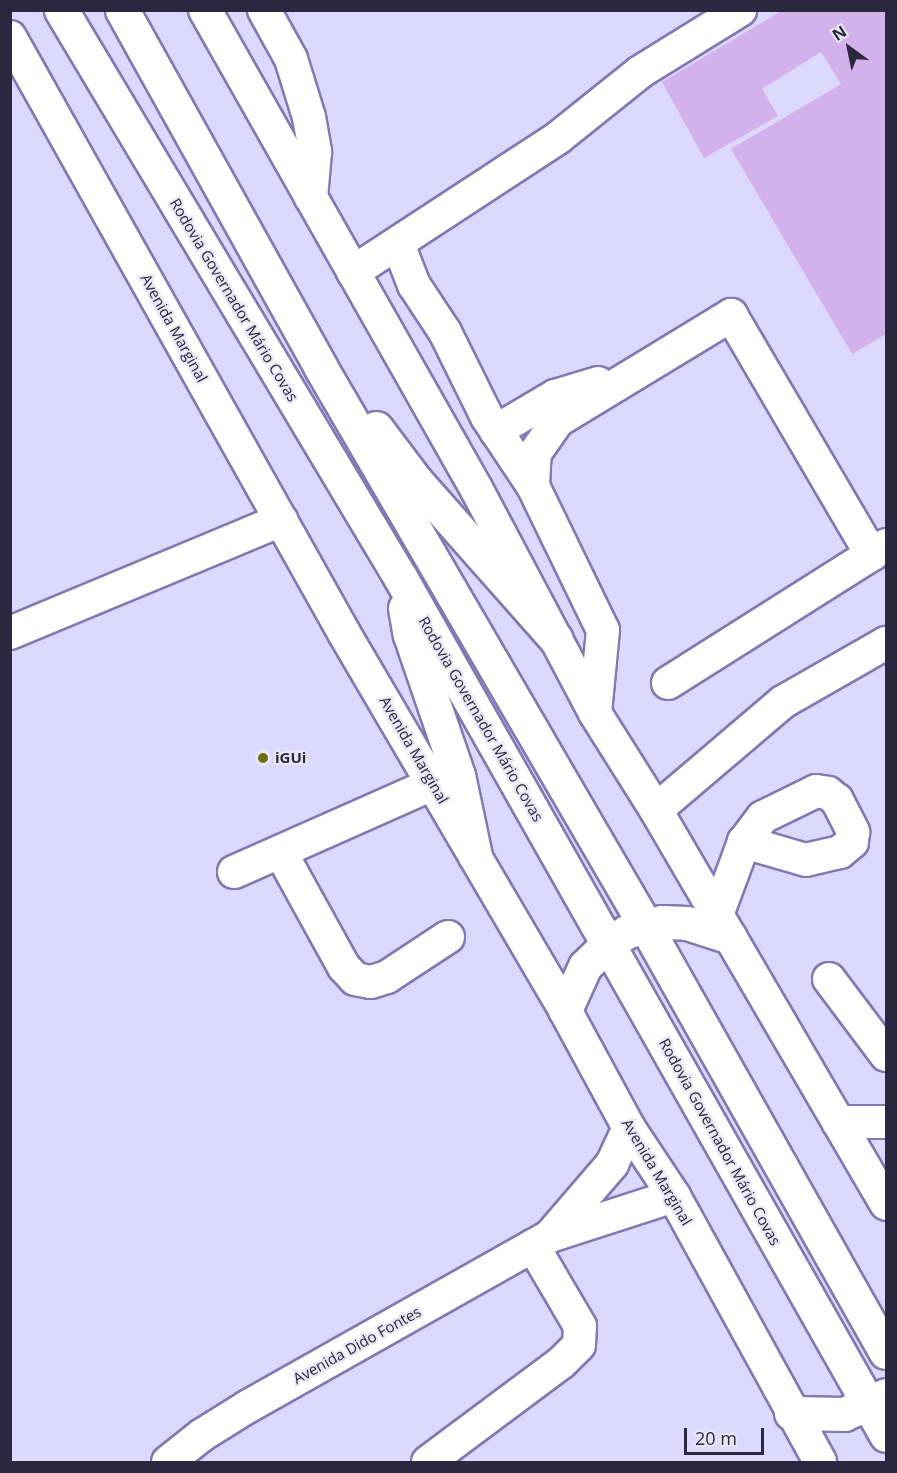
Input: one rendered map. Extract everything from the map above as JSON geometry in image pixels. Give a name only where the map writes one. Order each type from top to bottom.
[{"type":"main road","name":"Rodovia Governador Mário Covas","points":[[61,10],[400,577],[609,943],[877,1400],[886,1435]]},
{"type":"main road","points":[[122,10],[321,368],[645,925],[886,1353]]},
{"type":"main road","points":[[321,368],[370,420],[416,481],[556,639]]},
{"type":"main road","points":[[400,577],[410,635],[458,775],[475,856]]},
{"type":"main road","points":[[565,1010],[585,966],[609,943],[645,925],[687,923],[724,926]]},
{"type":"main road","points":[[791,1413],[844,1414],[877,1400]]},
{"type":"street","points":[[205,10],[428,404],[595,713],[656,810],[838,1122],[885,1198]]},
{"type":"street","points":[[264,10],[291,59],[309,117],[315,152],[311,198]]},
{"type":"street","points":[[353,272],[559,137],[640,72],[741,10]]},
{"type":"street","name":"Avenida Marginal","points":[[10,37],[281,520],[565,1010],[629,1128],[674,1196],[791,1413],[820,1462]]},
{"type":"street","points":[[398,244],[414,285],[469,378],[496,431],[533,486],[603,630],[595,713]]},
{"type":"street","points":[[374,309],[414,285]]},
{"type":"street","points":[[533,486],[535,453],[557,421],[730,315],[879,550],[668,683]]},
{"type":"street","points":[[496,431],[555,396],[632,374]]},
{"type":"street","points":[[428,404],[469,378]]},
{"type":"street","points":[[10,633],[281,520]]},
{"type":"street","points":[[656,810],[783,702],[886,643]]},
{"type":"street","points":[[234,872],[433,784]]},
{"type":"street","points":[[724,926],[744,842]]},
{"type":"street","points":[[281,853],[344,967],[356,979],[371,982],[387,977],[448,937]]},
{"type":"street","points":[[829,979],[886,1055]]},
{"type":"street","points":[[838,1122],[886,1122]]},
{"type":"street","name":"Avenida Dido Fontes","points":[[542,1241],[599,1183],[629,1128]]},
{"type":"street","name":"Avenida Dido Fontes","points":[[168,1462],[202,1435],[247,1407],[542,1241],[674,1196]]},
{"type":"street","points":[[428,1462],[561,1364],[579,1345],[580,1326],[542,1241]]},
{"type":"building","points":[[783,10],[886,10],[886,334],[852,354],[731,149],[841,84],[821,52],[762,89],[778,116],[704,158],[662,82]]},
{"type":"place","name":"iGUi","points":[[263,758]]}]
